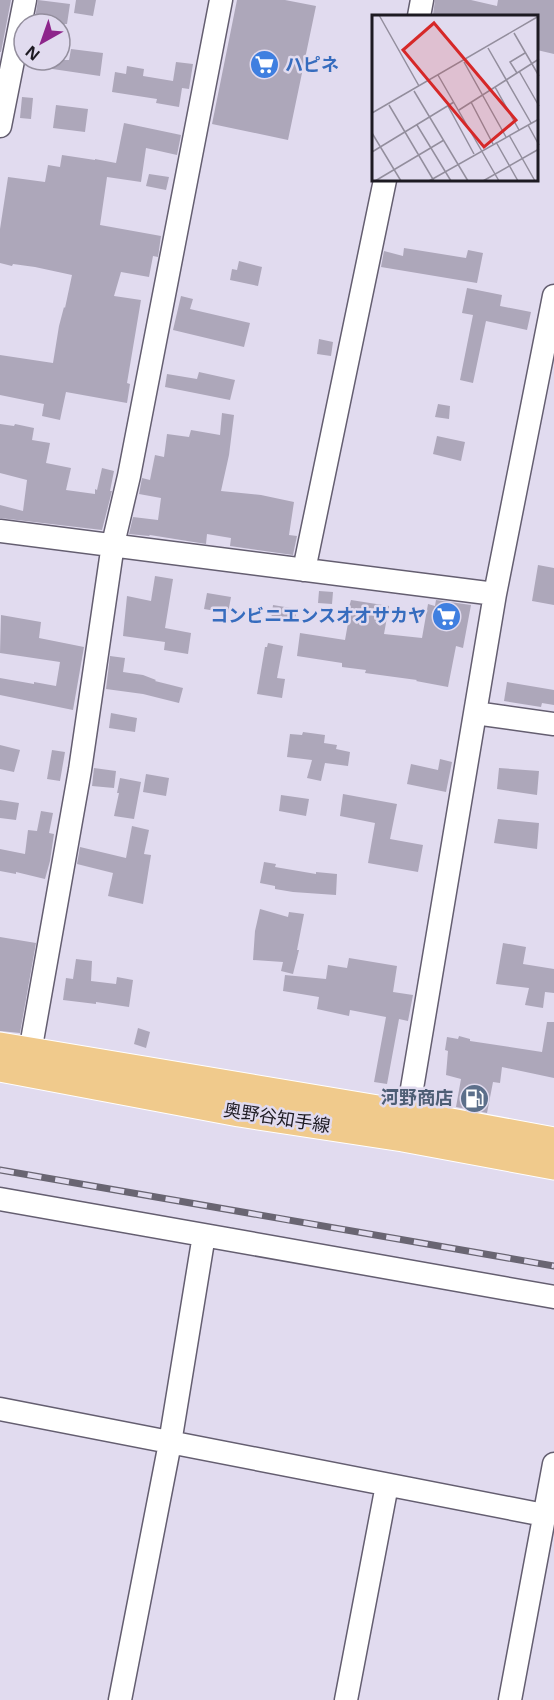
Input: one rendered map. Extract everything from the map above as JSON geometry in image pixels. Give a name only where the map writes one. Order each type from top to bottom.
[{"type":"main road","name":"奥野谷知手線","points":[[0,1046],[406,1126],[554,1166]]},
{"type":"main road","name":"奥野谷知手線","points":[[0,1068],[239,1113],[406,1126],[554,1141]]},
{"type":"street","points":[[0,126],[25,0]]},
{"type":"street","points":[[30,1052],[80,770],[113,544],[129,476],[221,0]]},
{"type":"street","points":[[419,15],[422,0]]},
{"type":"street","points":[[304,570],[385,182]]},
{"type":"street","points":[[406,1126],[495,594],[554,296]]},
{"type":"street","points":[[0,531],[495,594]]},
{"type":"street","points":[[476,712],[554,724]]},
{"type":"street","points":[[0,1199],[554,1297]]},
{"type":"street","points":[[120,1700],[170,1443],[204,1235]]},
{"type":"street","points":[[0,1409],[544,1515]]},
{"type":"street","points":[[510,1700],[554,1464]]},
{"type":"street","points":[[346,1700],[387,1485]]},
{"type":"building","points":[[0,0],[11,0],[1,52],[0,52]]},
{"type":"building","points":[[38,0],[70,4],[69,12],[36,12]]},
{"type":"building","points":[[76,0],[96,0],[93,16],[74,13]]},
{"type":"building","name":"ハピネ","points":[[237,0],[285,0],[316,6],[288,140],[212,124]]},
{"type":"building","points":[[435,0],[471,0],[497,6],[498,0],[554,0],[554,54],[539,50],[539,15],[433,15]]},
{"type":"building","points":[[72,49],[103,53],[100,76],[72,72]]},
{"type":"building","points":[[176,62],[193,64],[189,89],[182,88],[179,107],[156,103],[157,99],[112,92],[115,72],[126,74],[127,66],[144,69],[143,76],[173,81]]},
{"type":"building","points":[[22,97],[33,98],[31,119],[20,118]]},
{"type":"building","points":[[56,105],[88,109],[85,132],[53,128]]},
{"type":"building","points":[[124,123],[181,135],[177,155],[146,148],[141,182],[107,177],[100,225],[161,236],[158,257],[153,256],[149,277],[121,272],[114,296],[141,300],[127,383],[130,384],[127,403],[66,392],[60,420],[42,416],[44,404],[0,395],[0,355],[53,363],[59,326],[72,275],[35,267],[0,263],[0,229],[8,177],[45,182],[48,165],[60,167],[62,155],[116,163]]},
{"type":"building","points":[[149,174],[169,177],[166,190],[146,186]]},
{"type":"building","points":[[404,248],[466,258],[468,250],[483,253],[477,283],[381,267],[384,251],[403,256]]},
{"type":"building","points":[[239,261],[262,267],[258,286],[230,280],[232,269],[237,270]]},
{"type":"building","points":[[467,288],[502,295],[500,306],[531,312],[527,330],[486,321],[473,383],[460,380],[473,315],[462,313]]},
{"type":"building","points":[[181,296],[193,299],[190,309],[250,323],[244,347],[173,330]]},
{"type":"building","points":[[319,339],[333,342],[331,356],[317,354]]},
{"type":"building","points":[[199,372],[235,380],[230,400],[165,387],[167,374],[197,379]]},
{"type":"building","points":[[438,404],[450,406],[449,419],[435,417]]},
{"type":"building","points":[[222,413],[234,415],[229,455],[221,491],[261,495],[294,502],[289,535],[297,536],[293,555],[230,546],[231,538],[207,534],[206,544],[129,534],[133,517],[158,520],[161,498],[139,494],[142,478],[150,480],[155,455],[164,457],[167,434],[189,437],[191,430],[220,435]]},
{"type":"building","points":[[0,424],[34,428],[32,440],[50,443],[46,463],[71,468],[66,490],[95,494],[102,468],[114,471],[110,491],[112,491],[102,530],[0,518],[0,505],[23,511],[27,480],[0,473]]},
{"type":"building","points":[[437,436],[465,442],[461,461],[433,454]]},
{"type":"building","points":[[538,565],[554,568],[554,605],[532,601]]},
{"type":"building","points":[[155,576],[173,579],[165,628],[191,633],[188,654],[164,650],[165,642],[123,636],[127,596],[151,601]]},
{"type":"building","points":[[319,591],[333,592],[332,604],[318,603]]},
{"type":"building","points":[[207,593],[231,597],[228,613],[204,609]]},
{"type":"building","points":[[351,600],[389,606],[384,634],[422,638],[428,604],[435,606],[436,600],[471,605],[463,648],[456,646],[448,687],[365,673],[366,670],[342,667],[342,663],[297,656],[300,633],[345,640]]},
{"type":"building","points":[[273,605],[297,609],[294,624],[271,620]]},
{"type":"building","points":[[1,615],[41,622],[39,638],[84,647],[73,710],[0,695],[0,678],[56,686],[60,662],[0,653]]},
{"type":"building","points":[[268,643],[283,646],[277,678],[285,679],[282,698],[257,694],[265,647]]},
{"type":"building","points":[[110,656],[125,658],[123,672],[143,675],[155,681],[183,688],[179,703],[143,694],[106,689]]},
{"type":"building","points":[[507,682],[554,690],[554,705],[542,703],[541,707],[504,701]]},
{"type":"building","points":[[111,713],[137,718],[135,732],[109,728]]},
{"type":"building","points":[[303,732],[325,735],[324,743],[337,745],[336,749],[350,752],[348,766],[325,763],[321,781],[307,778],[312,760],[287,757],[290,734],[302,735]]},
{"type":"building","points":[[0,745],[20,750],[14,772],[0,769]]},
{"type":"building","points":[[52,750],[65,752],[60,781],[47,779]]},
{"type":"building","points":[[440,759],[452,762],[446,792],[407,784],[411,764],[438,770]]},
{"type":"building","points":[[94,768],[116,771],[114,788],[92,786]]},
{"type":"building","points":[[499,768],[539,771],[537,795],[497,789]]},
{"type":"building","points":[[146,774],[169,778],[166,796],[143,792]]},
{"type":"building","points":[[120,778],[141,782],[134,819],[114,816]]},
{"type":"building","points":[[343,794],[397,804],[390,839],[423,845],[418,872],[368,863],[375,823],[340,816]]},
{"type":"building","points":[[281,795],[309,799],[306,816],[279,811]]},
{"type":"building","points":[[0,800],[19,803],[16,820],[0,818]]},
{"type":"building","points":[[41,811],[53,813],[49,833],[54,834],[45,879],[16,872],[16,874],[0,871],[0,849],[25,854],[28,830],[37,831]]},
{"type":"building","points":[[498,819],[539,823],[537,849],[494,843]]},
{"type":"building","points":[[132,826],[149,830],[144,854],[151,855],[143,904],[108,896],[113,873],[77,864],[80,847],[126,858]]},
{"type":"building","points":[[264,862],[276,864],[275,867],[316,874],[316,872],[337,874],[336,895],[293,892],[275,889],[275,886],[260,883]]},
{"type":"building","points":[[260,909],[288,917],[289,912],[304,914],[293,974],[281,971],[283,962],[253,960],[255,931]]},
{"type":"building","points":[[0,937],[36,943],[20,1033],[0,1031]]},
{"type":"building","points":[[503,943],[526,947],[523,964],[554,969],[554,993],[545,992],[543,1008],[525,1005],[529,988],[496,984]]},
{"type":"building","points":[[349,958],[397,966],[393,992],[413,995],[408,1021],[399,1019],[387,1084],[374,1082],[386,1017],[350,1010],[349,1016],[317,1009],[319,997],[283,991],[285,975],[326,979],[328,965],[347,968]]},
{"type":"building","points":[[76,959],[92,961],[91,981],[116,984],[117,977],[133,980],[129,1007],[63,1000],[66,978],[73,979]]},
{"type":"building","points":[[547,1022],[554,1022],[554,1078],[502,1067],[500,1083],[493,1082],[487,1113],[456,1107],[461,1079],[446,1075],[447,1037],[458,1039],[459,1036],[470,1039],[470,1041],[542,1052]]},
{"type":"building","points":[[138,1028],[150,1032],[146,1048],[134,1044]]},
{"type":"railway","points":[[0,1170],[554,1266]]},
{"type":"place","name":"ハピネ","points":[[264,65]]},
{"type":"place","name":"コンビニエンスオオサカヤ","points":[[447,616]]},
{"type":"place","name":"河野商店","points":[[474,1098]]}]
